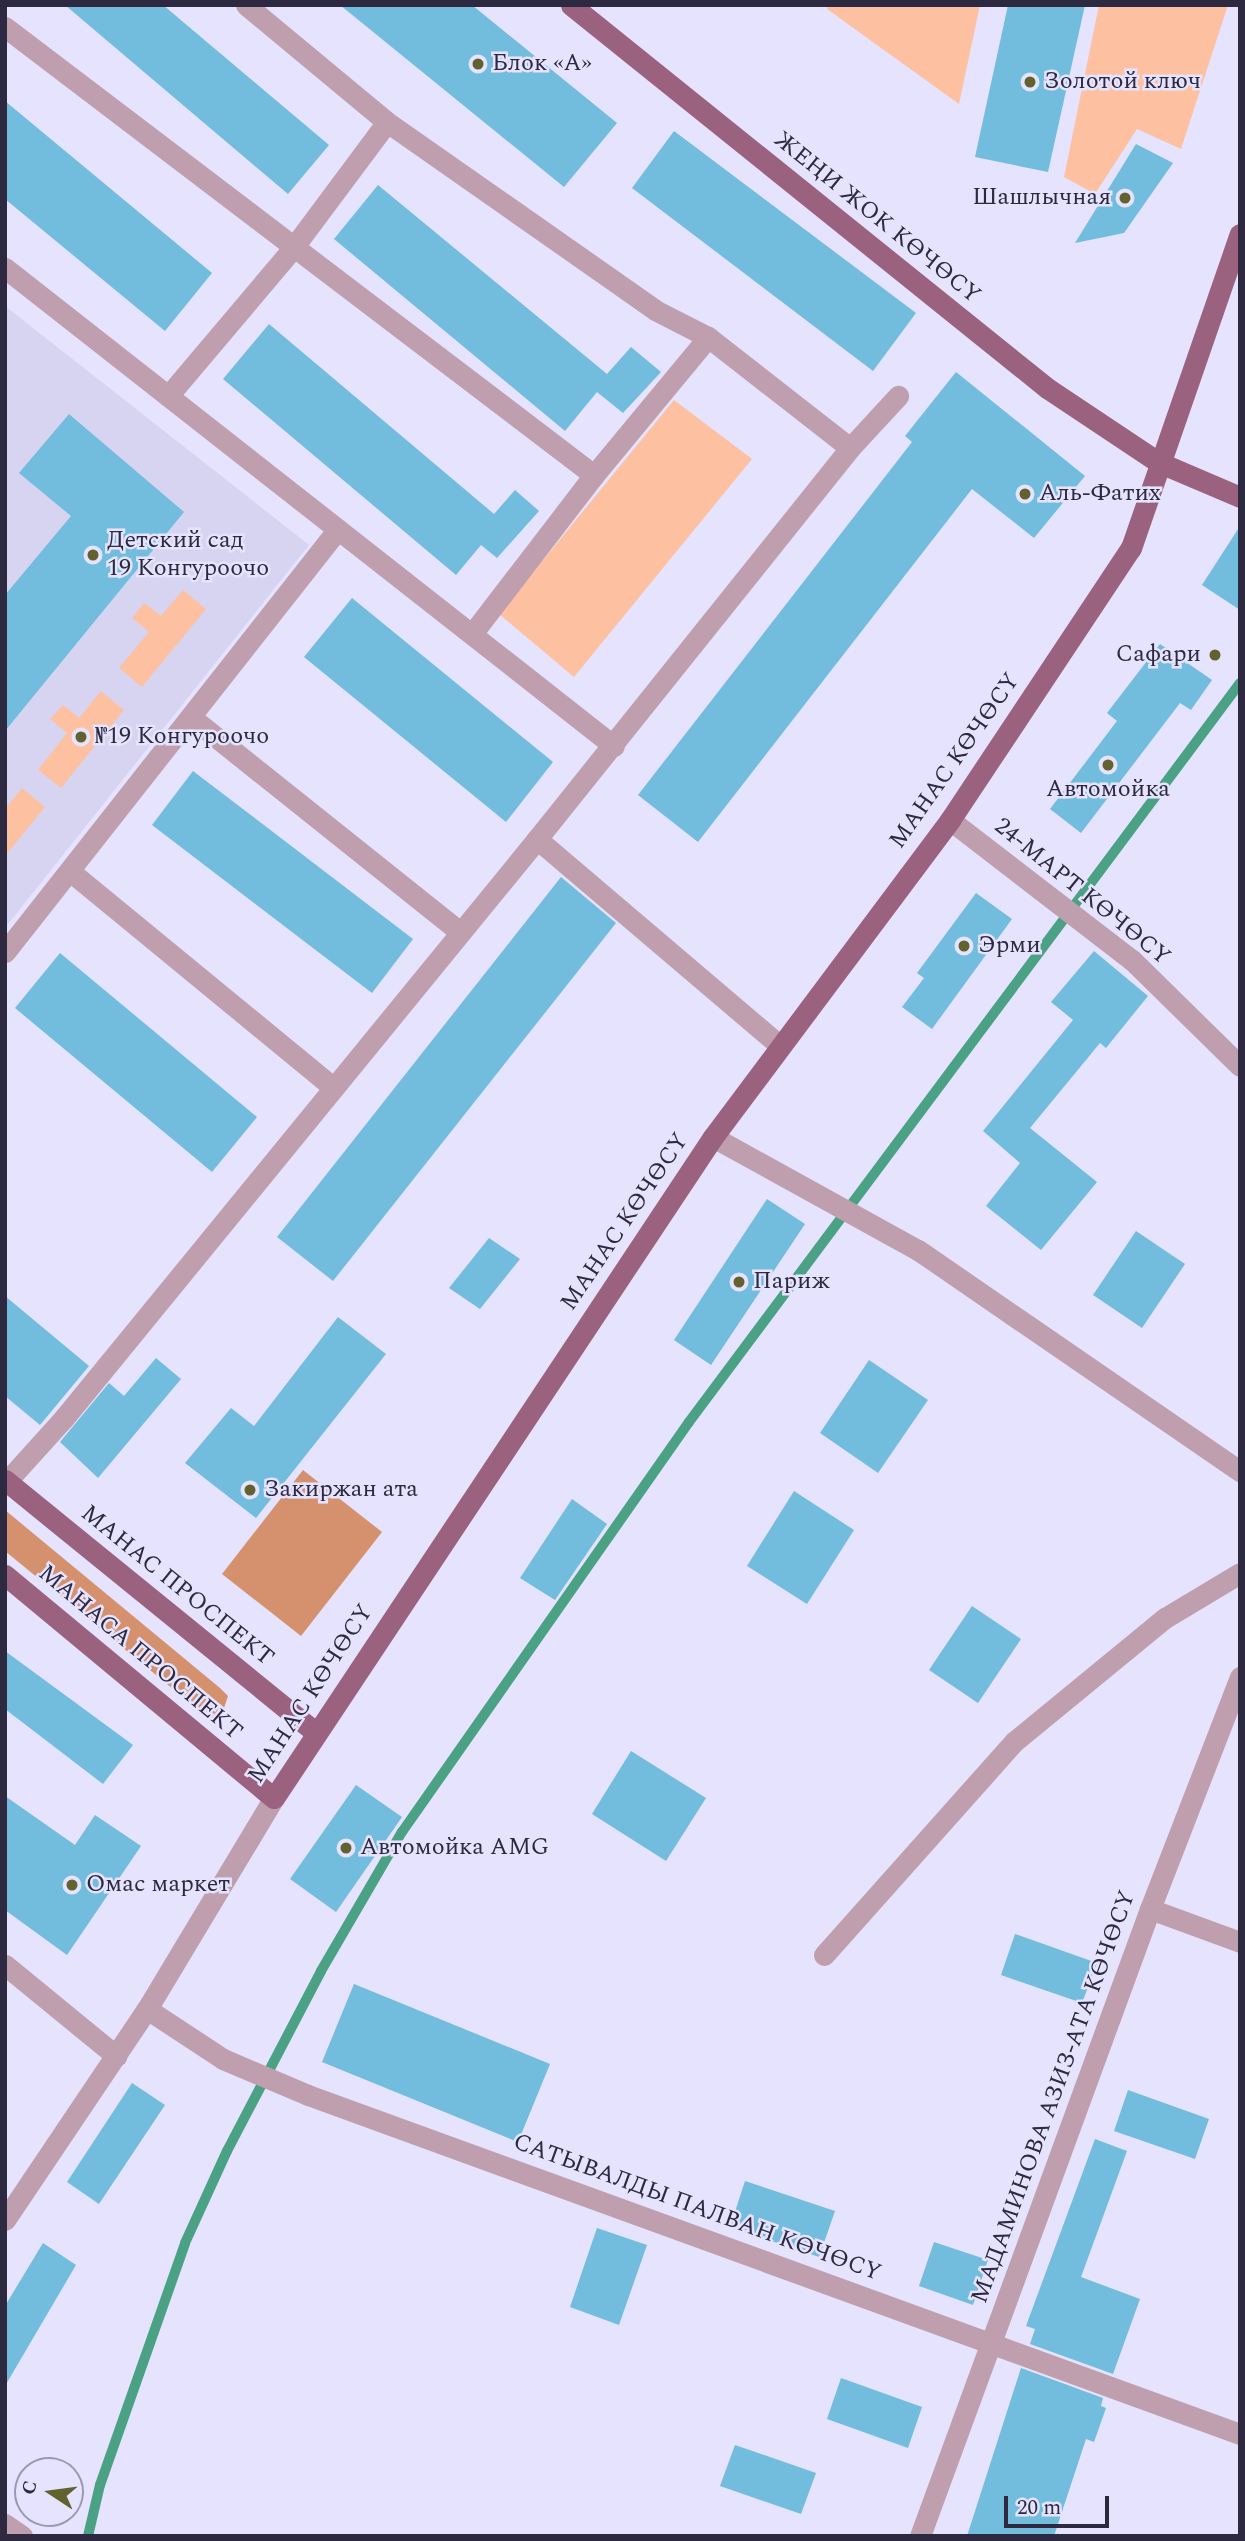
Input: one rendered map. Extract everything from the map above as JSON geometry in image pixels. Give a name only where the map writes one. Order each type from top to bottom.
[{"type":"main road","name":"ЖЕҢИ ЖОК КӨЧӨСҮ","points":[[571,5],[1047,387],[1158,462],[1240,497]]},
{"type":"main road","name":"МАНАС КӨЧӨСҮ","points":[[274,1798],[315,1732],[713,1137],[779,1045],[950,820],[1132,548],[1158,462],[1236,259],[1240,234]]},
{"type":"main road","name":"МАНАС ПРОСПЕКТ","points":[[6,1481],[315,1732]]},
{"type":"main road","name":"МАНАСА ПРОСПЕКТ","points":[[5,1575],[274,1798]]},
{"type":"street","points":[[246,5],[387,122],[655,310],[708,337],[850,448]]},
{"type":"street","points":[[5,27],[594,475]]},
{"type":"street","points":[[168,396],[293,248],[387,122]]},
{"type":"street","points":[[5,268],[614,746]]},
{"type":"street","points":[[472,634],[594,475],[708,337]]},
{"type":"street","points":[[6,1481],[334,1088],[614,746],[850,448],[898,396]]},
{"type":"street","points":[[5,952],[71,872],[338,529]]},
{"type":"street","points":[[192,718],[460,932]]},
{"type":"street","name":"24-МАРТ КӨЧӨСҮ","points":[[950,820],[1132,960],[1240,1066]]},
{"type":"street","points":[[537,839],[779,1045]]},
{"type":"street","points":[[71,872],[334,1088]]},
{"type":"street","points":[[713,1137],[918,1251],[1240,1471]]},
{"type":"street","points":[[824,1955],[1015,1741],[1165,1618],[1240,1573]]},
{"type":"street","name":"МАДАМИНОВА АЗИЗ-АТА КӨЧӨСҮ","points":[[920,2536],[1150,1909],[1240,1677]]},
{"type":"street","name":"МАНАС КӨЧӨСҮ","points":[[5,2220],[147,2009],[274,1798]]},
{"type":"street","points":[[1150,1909],[1240,1942]]},
{"type":"street","points":[[5,1965],[116,2056]]},
{"type":"street","name":"САТЫВАЛДЫ ПАЛВАН КӨЧӨСҮ","points":[[147,2009],[223,2059],[308,2095],[1240,2434]]},
{"type":"street","points":[[5,2524],[22,2536]]},
{"type":"shaded area","points":[[828,5],[980,5],[959,104],[827,9]]},
{"type":"shaded area","points":[[1099,5],[1228,5],[1181,149],[1137,129],[1095,194],[1064,177]]},
{"type":"shaded area","name":"№19 Конгуроочо","points":[[5,306],[309,545],[5,928]]},
{"type":"shaded area","points":[[674,400],[752,459],[574,677],[499,614]]},
{"type":"shaded area","points":[[183,590],[206,609],[142,687],[119,668],[149,632],[132,618],[144,603],[161,616]]},
{"type":"shaded area","points":[[101,691],[124,710],[61,788],[38,770],[67,733],[50,719],[63,705],[79,718]]},
{"type":"shaded area","points":[[22,788],[45,807],[5,856],[5,809]]},
{"type":"shaded area","points":[[303,1470],[382,1532],[301,1636],[222,1574]]},
{"type":"shaded area","points":[[5,1510],[220,1688],[228,1696],[222,1714],[212,1718],[195,1707],[5,1551]]},
{"type":"building","points":[[65,5],[163,5],[329,145],[288,194]]},
{"type":"building","name":"Блок «А»","points":[[340,5],[472,5],[617,123],[564,187]]},
{"type":"building","name":"Золотой ключ","points":[[1008,5],[1085,5],[1048,172],[975,157]]},
{"type":"building","points":[[5,101],[212,273],[165,331],[5,199]]},
{"type":"building","points":[[674,131],[916,313],[873,371],[632,188]]},
{"type":"building","name":"Шашлычная","points":[[1136,144],[1173,163],[1124,233],[1075,243]]},
{"type":"building","points":[[378,185],[607,374],[631,347],[661,372],[623,413],[597,392],[565,431],[334,239]]},
{"type":"building","points":[[269,324],[494,514],[515,490],[539,511],[497,558],[481,545],[456,575],[223,379]]},
{"type":"building","points":[[956,372],[1085,476],[1034,538],[972,489],[698,842],[638,795],[912,442],[905,436]]},
{"type":"building","name":"Детский сад 19 Конгуроочо","points":[[69,414],[184,512],[5,731],[5,595],[71,516],[19,473]]},
{"type":"building","points":[[1240,526],[1240,610],[1202,585]]},
{"type":"building","points":[[352,598],[553,762],[506,822],[304,657]]},
{"type":"building","name":"Автомойка","points":[[1160,644],[1212,680],[1191,710],[1180,703],[1081,833],[1050,809],[1117,721],[1107,713]]},
{"type":"building","points":[[193,771],[413,939],[372,993],[152,825]]},
{"type":"building","points":[[561,877],[616,923],[333,1281],[277,1237]]},
{"type":"building","name":"Эрми","points":[[976,893],[1012,919],[932,1029],[902,1007],[924,978],[917,973]]},
{"type":"building","points":[[1094,951],[1148,996],[1106,1048],[1100,1043],[1030,1128],[1097,1182],[1041,1250],[986,1206],[1020,1163],[983,1131],[1073,1020],[1051,1002]]},
{"type":"building","points":[[60,953],[257,1117],[212,1172],[15,1008]]},
{"type":"building","name":"Париж","points":[[767,1199],[805,1224],[711,1365],[674,1340]]},
{"type":"building","points":[[1136,1231],[1185,1264],[1142,1328],[1093,1295]]},
{"type":"building","points":[[489,1238],[520,1259],[480,1309],[449,1288]]},
{"type":"building","points":[[5,1296],[89,1366],[40,1425],[5,1396]]},
{"type":"building","points":[[338,1317],[386,1354],[256,1518],[185,1463],[231,1408],[254,1426]]},
{"type":"building","points":[[156,1358],[181,1379],[98,1478],[60,1442],[109,1383],[124,1396]]},
{"type":"building","points":[[869,1360],[928,1400],[878,1473],[820,1433]]},
{"type":"building","points":[[794,1491],[854,1530],[807,1604],[747,1566]]},
{"type":"building","points":[[572,1499],[607,1524],[555,1600],[520,1578]]},
{"type":"building","points":[[972,1606],[1021,1639],[978,1703],[929,1670]]},
{"type":"building","points":[[5,1651],[133,1745],[103,1784],[5,1709]]},
{"type":"building","points":[[631,1751],[706,1798],[666,1861],[592,1814]]},
{"type":"building","name":"Автомойка AMG","points":[[356,1785],[402,1817],[336,1912],[290,1879]]},
{"type":"building","name":"Омас маркет","points":[[5,1796],[75,1845],[95,1815],[141,1846],[67,1955],[5,1910]]},
{"type":"building","points":[[1015,1934],[1097,1963],[1082,2003],[1001,1975]]},
{"type":"building","points":[[354,1984],[550,2064],[518,2142],[322,2062]]},
{"type":"building","points":[[132,2083],[165,2105],[99,2204],[67,2182]]},
{"type":"building","points":[[1128,2090],[1209,2119],[1195,2159],[1114,2131]]},
{"type":"building","points":[[1095,2139],[1127,2151],[1081,2277],[1140,2299],[1113,2374],[1030,2344],[1035,2329],[1026,2326]]},
{"type":"building","points":[[745,2181],[835,2211],[819,2257],[730,2227]]},
{"type":"building","points":[[597,2228],[647,2245],[619,2325],[570,2307]]},
{"type":"building","points":[[934,2242],[988,2260],[973,2305],[919,2286]]},
{"type":"building","points":[[43,2243],[76,2265],[5,2386],[5,2306]]},
{"type":"building","points":[[1021,2368],[1103,2398],[1101,2406],[1106,2408],[1094,2442],[1086,2439],[1054,2536],[967,2536]]},
{"type":"building","points":[[841,2378],[922,2407],[908,2448],[827,2419]]},
{"type":"building","points":[[735,2445],[816,2473],[801,2514],[720,2486]]},
{"type":"waterway","points":[[88,2536],[100,2485],[185,2243],[227,2151],[321,1971],[402,1832],[689,1422],[1240,683]]},
{"type":"place","name":"Блок «А»","points":[[478,64]]},
{"type":"place","name":"Золотой ключ","points":[[1030,82]]},
{"type":"place","name":"Шашлычная","points":[[1125,198]]},
{"type":"place","name":"Аль-Фатих","points":[[1025,494]]},
{"type":"place","name":"Детский сад 19 Конгуроочо","points":[[93,555]]},
{"type":"place","name":"Сафари","points":[[1215,655]]},
{"type":"place","name":"№19 Конгуроочо","points":[[81,737]]},
{"type":"place","name":"Автомойка","points":[[1108,765]]},
{"type":"place","name":"Эрми","points":[[964,946]]},
{"type":"place","name":"Париж","points":[[739,1282]]},
{"type":"place","name":"Закиржан ата","points":[[250,1490]]},
{"type":"place","name":"Автомойка AMG","points":[[346,1848]]},
{"type":"place","name":"Омас маркет","points":[[72,1885]]}]
